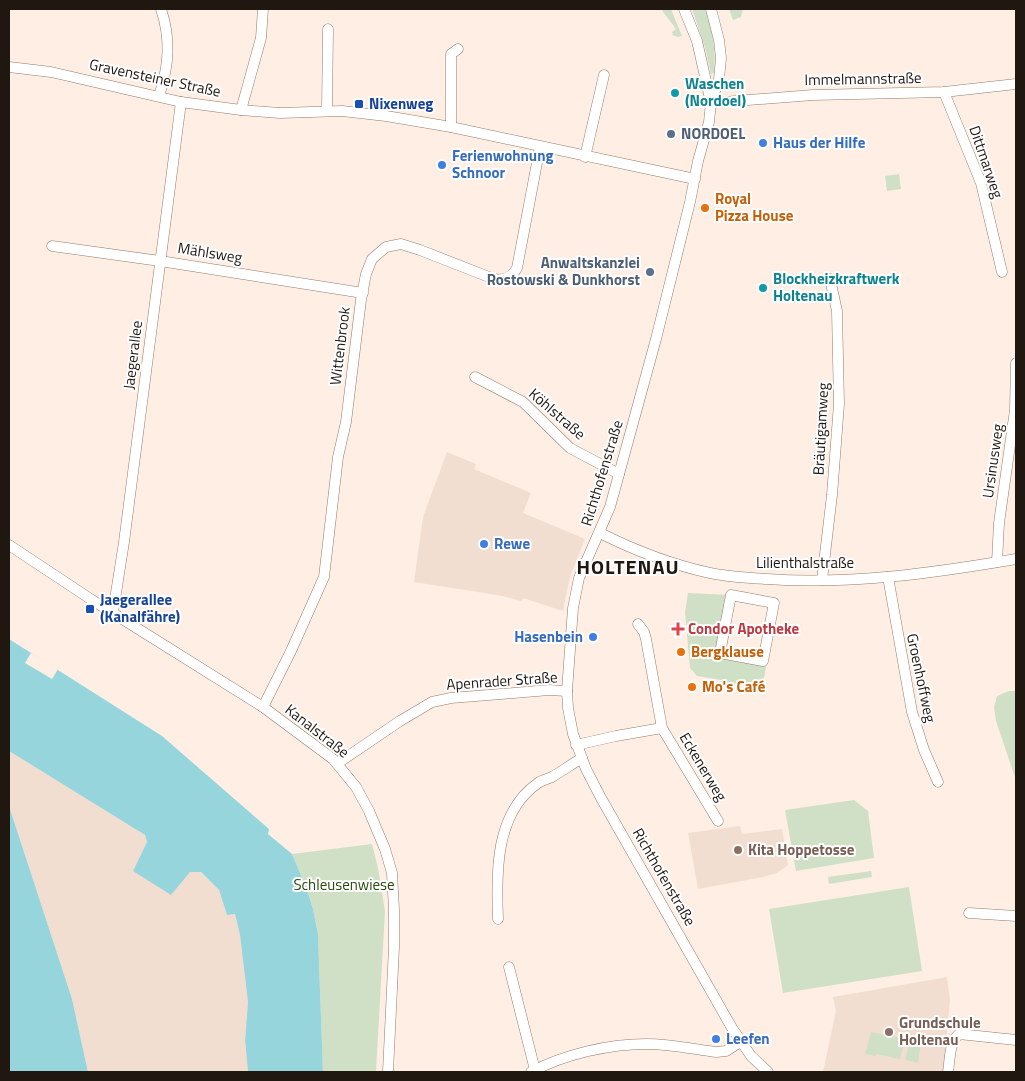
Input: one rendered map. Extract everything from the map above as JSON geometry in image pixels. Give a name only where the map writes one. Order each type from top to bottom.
[{"type":"street","points":[[159,96],[165,79],[168,53],[167,30],[161,9]]},
{"type":"street","points":[[241,110],[261,38],[263,9]]},
{"type":"street","points":[[684,9],[697,40],[711,103]]},
{"type":"street","points":[[711,9],[719,40],[721,58],[719,79],[711,103]]},
{"type":"street","points":[[327,111],[328,29]]},
{"type":"street","points":[[451,127],[451,54],[458,49]]},
{"type":"street","name":"Gravensteiner Straße","points":[[9,67],[51,72],[180,102],[241,110],[280,113],[360,112],[451,127],[695,179]]},
{"type":"street","points":[[585,157],[604,75]]},
{"type":"street","name":"Immelmannstraße","points":[[711,103],[813,95],[944,92],[1016,84]]},
{"type":"street","name":"Dittmarweg","points":[[944,92],[981,184],[1002,272]]},
{"type":"street","name":"Jaegerallee","points":[[113,612],[180,102]]},
{"type":"street","name":"Richthofenstraße","points":[[711,103],[709,122],[654,345],[610,507],[600,533],[580,572],[576,588],[567,671],[567,691],[569,716],[576,745],[601,798],[740,1042],[757,1064],[768,1072]]},
{"type":"street","name":"Wittenbrook","points":[[263,707],[324,577],[338,457],[346,422],[366,274],[372,259],[381,250],[396,244],[420,250],[494,279],[503,280],[511,276],[517,268],[540,147]]},
{"type":"street","name":"Mählsweg","points":[[52,246],[160,260],[363,293]]},
{"type":"street","name":"Bräutigamweg","points":[[822,580],[832,495],[839,404],[837,311],[830,279]]},
{"type":"street","name":"Ursinusweg","points":[[997,562],[999,523],[1016,410],[1016,363]]},
{"type":"street","name":"Köhlstraße","points":[[475,377],[523,402],[570,448],[619,474]]},
{"type":"street","name":"Lilienthalstraße","points":[[600,533],[660,558],[712,573],[737,577],[786,580],[888,577],[1016,559]]},
{"type":"street","name":"Kanalstraße","points":[[9,545],[263,707],[338,763],[356,787],[370,812],[385,849],[392,873],[394,947],[388,1072]]},
{"type":"street","name":"Groenhoffweg","points":[[888,577],[912,712],[924,750],[938,782]]},
{"type":"street","points":[[731,595],[774,603],[763,662],[720,653],[731,595]]},
{"type":"street","name":"Eckenerweg","points":[[638,624],[644,632],[646,639],[662,728],[718,821]]},
{"type":"street","name":"Apenrader Straße","points":[[338,763],[432,702],[451,698],[549,690],[567,691]]},
{"type":"street","name":"Eckenerweg","points":[[576,745],[662,728]]},
{"type":"street","points":[[498,919],[497,901],[500,848],[512,814],[524,797],[538,783],[552,777],[582,758]]},
{"type":"street","points":[[969,913],[1016,916]]},
{"type":"street","points":[[508,967],[533,1071],[580,1054],[612,1048],[647,1044],[716,1052],[726,1051],[740,1042]]},
{"type":"street","points":[[948,1072],[952,1044],[959,1034],[1016,1040]]},
{"type":"shaded area","points":[[447,452],[476,464],[474,469],[531,493],[523,513],[585,539],[570,577],[563,611],[523,598],[521,601],[503,596],[414,582],[423,517]]},
{"type":"shaded area","points":[[9,751],[145,835],[147,842],[133,871],[200,872],[219,890],[227,915],[235,914],[240,935],[248,1002],[245,1040],[248,1072],[88,1072],[72,999],[9,806]]},
{"type":"shaded area","name":"Kita Hoppetosse","points":[[740,826],[742,834],[782,829],[788,865],[777,873],[763,877],[698,889],[688,833]]},
{"type":"shaded area","name":"Grundschule Holtenau","points":[[947,977],[950,1000],[943,1072],[823,1072],[836,1011],[833,997]]},
{"type":"green space","points":[[661,9],[671,9],[682,36],[672,35],[672,32],[676,29]]},
{"type":"green space","points":[[692,9],[705,9],[708,17],[715,57],[714,73],[711,74],[705,47]]},
{"type":"green space","points":[[729,9],[743,9],[741,17],[733,20]]},
{"type":"green space","points":[[899,174],[901,189],[887,191],[885,176]]},
{"type":"green space","points":[[688,593],[731,595],[720,653],[767,662],[762,688],[721,682],[721,680],[697,676],[690,668],[685,612]]},
{"type":"green space","points":[[1009,691],[1016,691],[1016,780],[996,721],[994,707],[997,696]]},
{"type":"green space","points":[[854,800],[868,811],[874,858],[796,871],[785,810]]},
{"type":"green space","name":"Schleusenwiese","points":[[372,844],[385,911],[376,1072],[323,1072],[318,934],[306,887],[292,854]]},
{"type":"green space","points":[[871,871],[872,877],[829,884],[828,877]]},
{"type":"green space","points":[[909,887],[922,971],[783,993],[769,909]]},
{"type":"green space","points":[[871,1032],[905,1039],[900,1059],[876,1054],[876,1056],[865,1054]]},
{"type":"green space","points":[[910,1040],[921,1042],[918,1063],[905,1060]]},
{"type":"water","points":[[9,639],[162,736],[269,829],[268,834],[292,854],[306,887],[318,934],[323,1072],[248,1072],[245,1040],[248,1002],[240,935],[235,914],[227,915],[219,890],[201,872],[190,872],[171,895],[133,871],[147,842],[145,835],[9,751]]},
{"type":"water","points":[[9,806],[72,999],[88,1072],[9,1072]]},
{"type":"pier","points":[[31,653],[58,669],[52,679],[25,663]]},
{"type":"place","name":"Waschen (Nordoel)","points":[[675,93]]},
{"type":"place","name":"Nixenweg","points":[[359,104]]},
{"type":"place","name":"NORDOEL","points":[[671,134]]},
{"type":"place","name":"Haus der Hilfe","points":[[763,143]]},
{"type":"place","name":"Ferienwohnung Schnoor","points":[[442,165]]},
{"type":"place","name":"Royal Pizza House","points":[[705,208]]},
{"type":"place","name":"Anwaltskanzlei Rostowski & Dunkhorst","points":[[650,272]]},
{"type":"place","name":"Blockheizkraftwerk Holtenau","points":[[763,288]]},
{"type":"place","name":"Rewe","points":[[484,544]]},
{"type":"place","name":"Jaegerallee (Kanalfähre)","points":[[90,609]]},
{"type":"place","name":"Condor Apotheke","points":[[678,629]]},
{"type":"place","name":"Hasenbein","points":[[593,637]]},
{"type":"place","name":"Bergklause","points":[[681,652]]},
{"type":"place","name":"Mo's Café","points":[[692,687]]},
{"type":"place","name":"Kita Hoppetosse","points":[[738,850]]},
{"type":"place","name":"Grundschule Holtenau","points":[[889,1032]]},
{"type":"place","name":"Leefen","points":[[716,1039]]},
{"type":"district","name":"HOLTENAU","points":[[628,567]]}]
